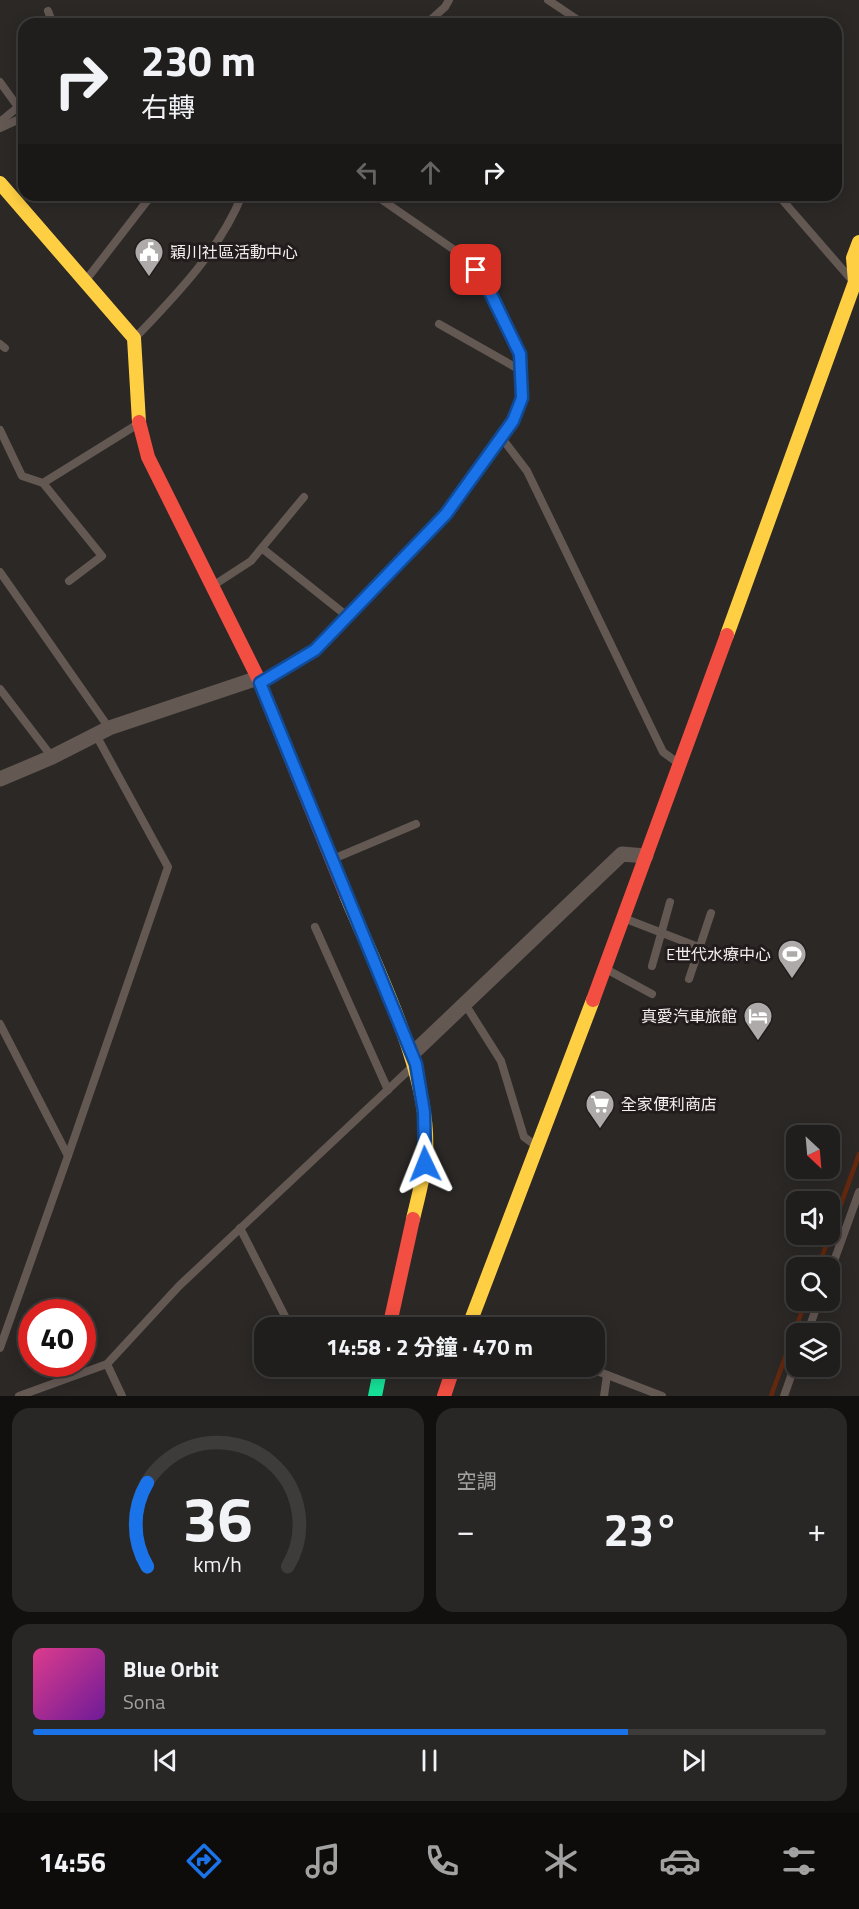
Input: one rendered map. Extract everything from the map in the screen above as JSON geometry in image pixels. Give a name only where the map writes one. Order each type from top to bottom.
[{"type":"street","points":[[0,183],[134,340],[139,423],[148,457],[259,681],[403,1029],[413,1059],[424,1112],[425,1164],[391,1317]]},
{"type":"street","points":[[475,1317],[536,1145],[624,918],[858,281],[853,258],[859,242]]},
{"type":"street","points":[[0,779],[52,758],[103,731],[259,681]]},
{"type":"street","points":[[413,1059],[465,1004],[622,854],[646,856]]},
{"type":"street","points":[[375,1396],[379,1377]]},
{"type":"street","points":[[444,1396],[450,1377]]},
{"type":"lane","points":[[433,18],[449,0]]},
{"type":"lane","points":[[548,0],[575,18]]},
{"type":"lane","points":[[48,11],[51,18]]},
{"type":"lane","points":[[0,82],[18,107],[0,122]]},
{"type":"lane","points":[[0,128],[18,120]]},
{"type":"lane","points":[[85,283],[147,201]]},
{"type":"lane","points":[[134,340],[183,288],[211,249],[239,201]]},
{"type":"lane","points":[[259,681],[315,650],[446,514],[513,421],[522,398],[520,354],[485,282],[466,258],[384,201]]},
{"type":"lane","points":[[783,201],[837,265],[858,281]]},
{"type":"lane","points":[[439,324],[522,371]]},
{"type":"lane","points":[[43,483],[139,423]]},
{"type":"lane","points":[[0,430],[22,476],[43,483],[102,556],[69,580]]},
{"type":"lane","points":[[501,437],[527,471],[663,752],[680,764]]},
{"type":"lane","points":[[212,586],[251,561],[304,497]]},
{"type":"lane","points":[[263,549],[347,616]]},
{"type":"lane","points":[[0,572],[103,731],[168,867],[0,1348]]},
{"type":"lane","points":[[0,689],[52,758]]},
{"type":"lane","points":[[333,859],[416,824]]},
{"type":"lane","points":[[652,966],[663,934],[670,902]]},
{"type":"lane","points":[[689,979],[711,913]]},
{"type":"lane","points":[[624,918],[701,948]]},
{"type":"lane","points":[[315,927],[388,1090]]},
{"type":"lane","points":[[604,968],[652,994]]},
{"type":"lane","points":[[465,1004],[501,1061],[524,1137],[536,1145]]},
{"type":"lane","points":[[0,1024],[68,1156]]},
{"type":"lane","points":[[19,1396],[107,1364],[178,1286],[388,1090],[413,1059]]},
{"type":"lane","points":[[835,1257],[859,1192]]},
{"type":"lane","points":[[240,1228],[285,1317]]},
{"type":"lane","points":[[107,1364],[122,1396]]},
{"type":"lane","points":[[604,1396],[607,1376],[662,1396]]},
{"type":"lane","points":[[784,1396],[791,1377]]},
{"type":"waterway","points":[[822,1257],[859,1154]]},
{"type":"waterway","points":[[771,1396],[802,1311]]},
{"type":"traffic: fast","points":[[375,1396],[379,1377]]},
{"type":"traffic: slow","points":[[0,183],[134,338],[139,422]]},
{"type":"traffic: slow","points":[[727,635],[855,282],[853,258],[859,242]]},
{"type":"traffic: slow","points":[[346,895],[402,1028],[422,1099],[426,1133],[425,1165],[413,1219]]},
{"type":"traffic: slow","points":[[472,1317],[593,1000]]},
{"type":"traffic: jam","points":[[139,422],[148,457],[258,678],[346,895]]},
{"type":"traffic: jam","points":[[593,1000],[727,635]]},
{"type":"traffic: jam","points":[[391,1317],[413,1219]]},
{"type":"traffic: jam","points":[[444,1396],[450,1377]]},
{"type":"place","name":"穎川社區活動中心","points":[[149,278]]},
{"type":"place","name":"E世代水療中心","points":[[792,980]]},
{"type":"place","name":"真愛汽車旅館","points":[[758,1042]]},
{"type":"place","name":"全家便利商店","points":[[600,1130]]},
{"type":"route","points":[[425,1164],[424,1112],[416,1064],[260,683],[315,650],[446,514],[513,421],[522,398],[520,354],[485,282],[476,270]]}]
